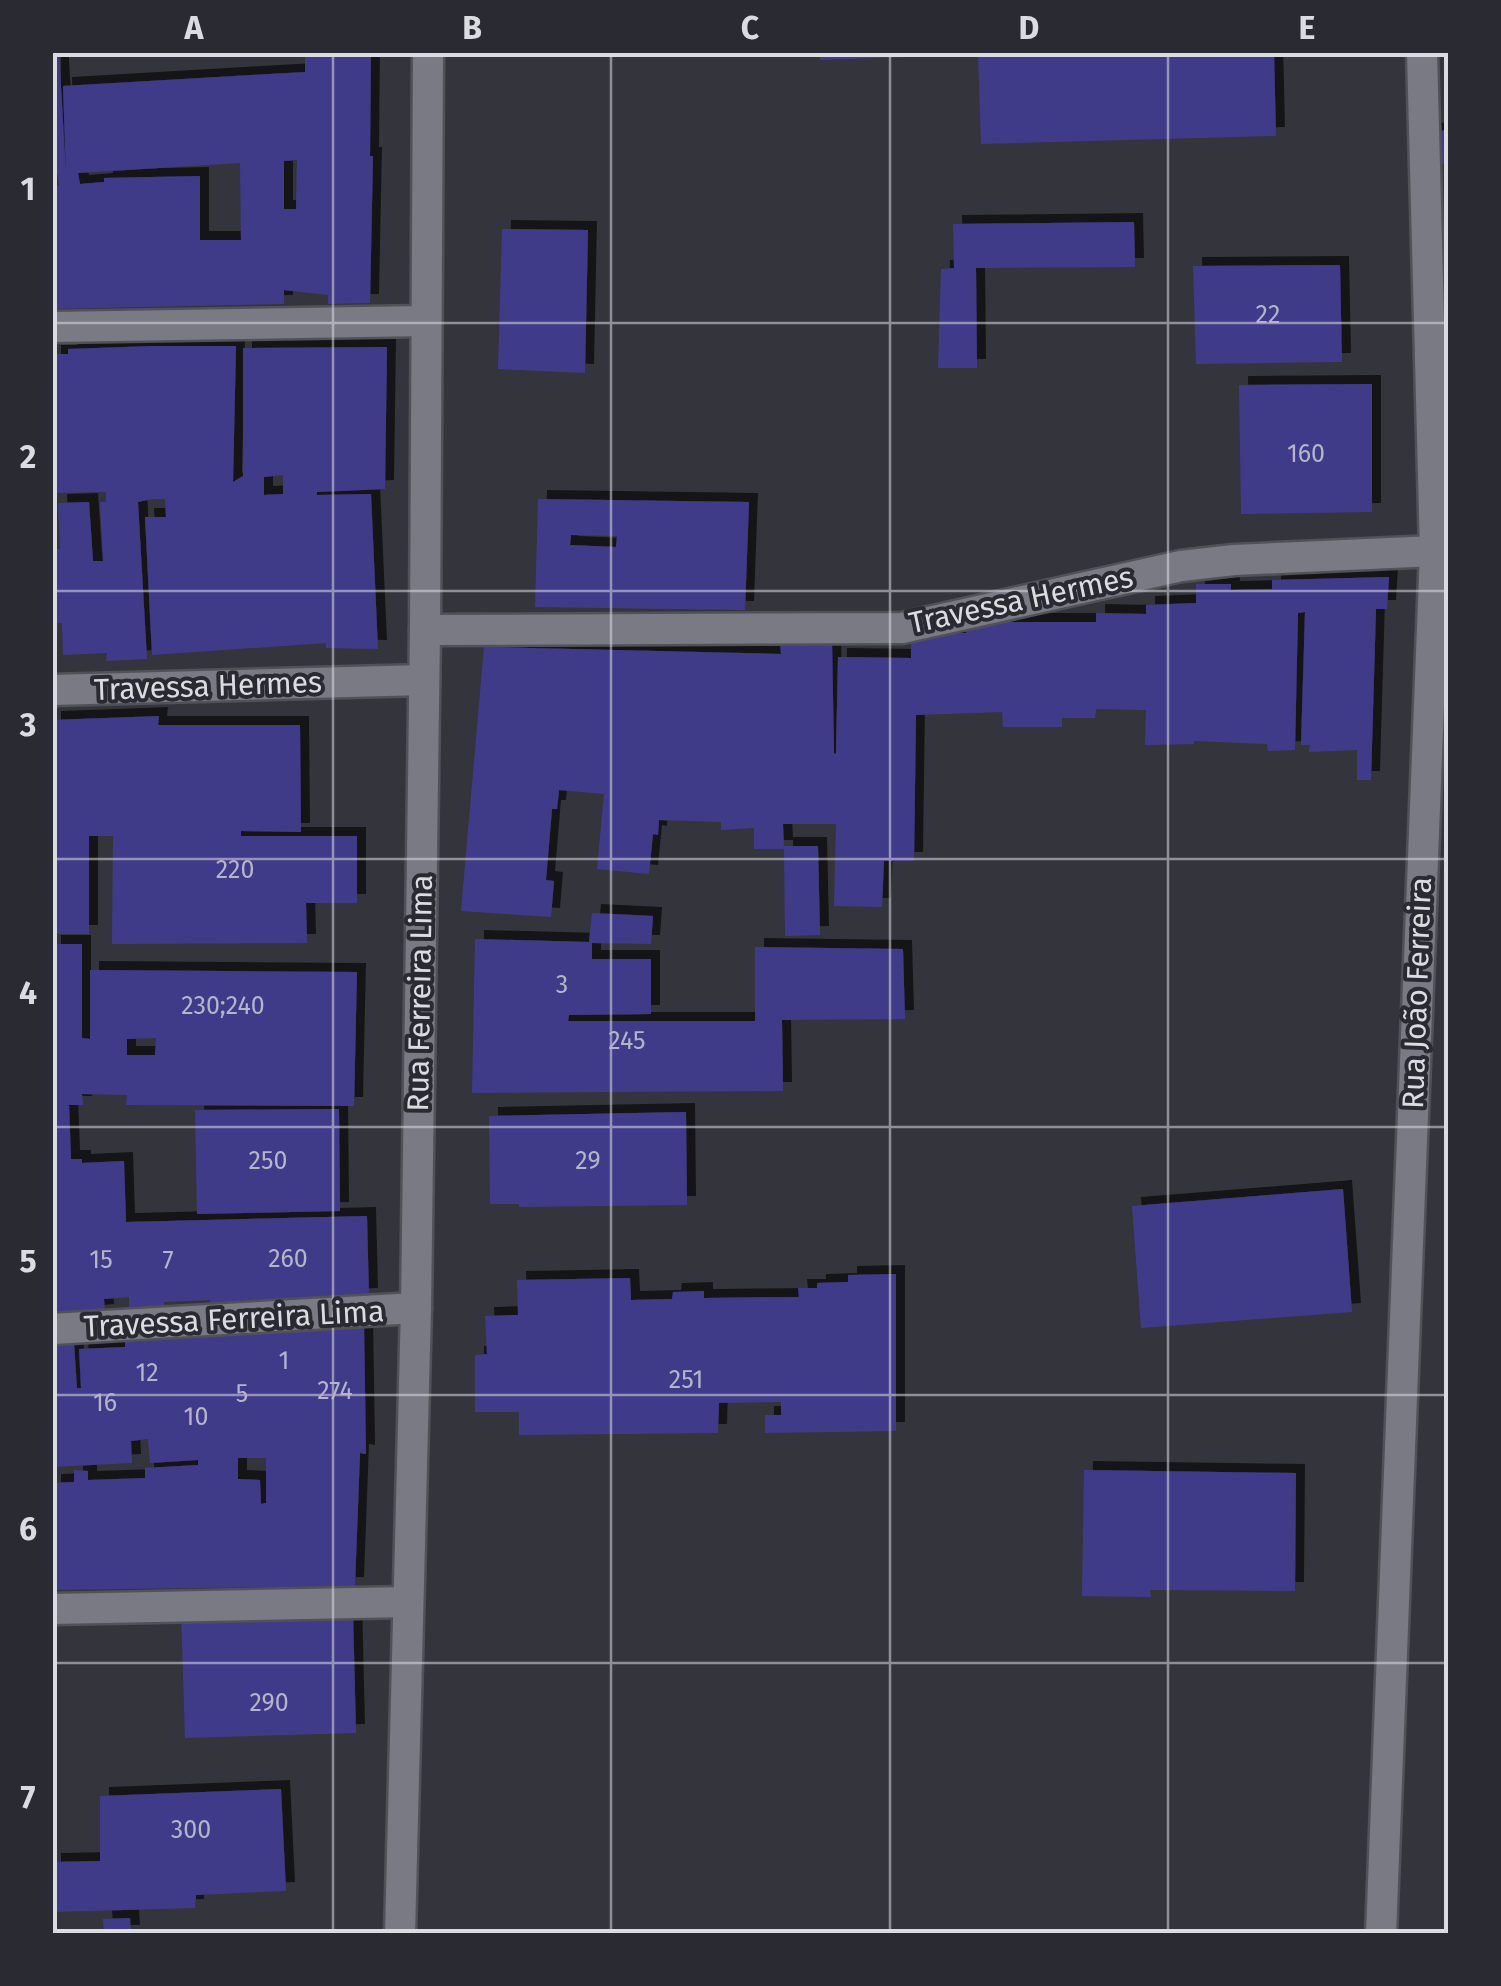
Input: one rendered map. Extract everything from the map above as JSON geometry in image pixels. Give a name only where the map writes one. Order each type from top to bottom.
[{"type":"street","name":"Rua Ferreira Lima","points":[[400,1934],[416,1308],[426,630],[428,52]]},
{"type":"street","name":"Rua João Ferreira","points":[[1381,1934],[1434,551],[1422,52]]},
{"type":"street","points":[[52,327],[426,321]]},
{"type":"street","name":"Travessa Hermes","points":[[426,630],[902,628],[1181,566],[1434,551]]},
{"type":"street","name":"Travessa Hermes","points":[[52,690],[424,680]]},
{"type":"street","name":"Travessa Ferreira Lima","points":[[52,1329],[416,1308]]},
{"type":"street","points":[[52,1609],[407,1602]]},
{"type":"building","points":[[52,52],[59,52],[66,174],[63,86],[305,72],[305,52],[371,52],[370,303],[328,304],[328,295],[284,290],[284,304],[52,309],[52,186],[59,186],[58,175],[52,175]],"holes":[[[297,160],[296,209],[284,209],[284,161]],[[240,163],[241,240],[200,240],[200,176],[104,178],[104,182],[80,184],[78,173]]]},
{"type":"building","points":[[820,52],[936,52],[936,56],[820,60]]},
{"type":"building","points":[[978,52],[1274,52],[1276,136],[981,144]]},
{"type":"building","points":[[1448,130],[1448,163],[1437,165],[1432,132]]},
{"type":"building","points":[[1134,222],[1135,267],[976,268],[977,368],[938,368],[941,269],[954,268],[953,224]]},
{"type":"building","points":[[502,229],[588,230],[585,373],[498,369]]},
{"type":"building","points":[[1340,265],[1342,362],[1196,364],[1193,266]]},
{"type":"building","points":[[236,346],[233,482],[243,476],[243,348],[387,347],[385,489],[317,492],[371,494],[378,649],[326,648],[326,643],[152,655],[145,517],[166,517],[165,499],[152,499],[138,502],[147,659],[106,661],[107,653],[63,655],[62,623],[52,623],[52,549],[60,549],[58,503],[89,502],[93,561],[103,561],[100,502],[106,502],[106,492],[52,493],[52,354],[68,354],[68,349]],"holes":[[[283,475],[283,494],[264,495],[264,477]]]},
{"type":"building","points":[[1372,384],[1372,512],[1241,514],[1239,385]]},
{"type":"building","points":[[538,499],[749,502],[745,610],[535,607]],"holes":[[[571,535],[617,536],[616,547],[570,545]]]},
{"type":"building","points":[[1389,577],[1387,609],[1376,609],[1371,780],[1357,780],[1357,750],[1309,752],[1310,745],[1301,745],[1305,612],[1298,613],[1295,750],[1268,751],[1267,744],[1194,741],[1145,745],[1146,710],[1096,709],[1095,718],[1062,718],[1062,727],[1003,727],[1002,712],[916,715],[914,861],[884,861],[882,907],[834,906],[836,824],[783,824],[784,849],[754,849],[754,828],[721,830],[721,822],[659,820],[658,835],[653,834],[649,874],[597,869],[604,794],[559,790],[557,809],[552,809],[546,880],[554,881],[551,917],[461,911],[484,647],[781,654],[780,643],[832,642],[836,754],[838,657],[911,658],[911,633],[966,633],[967,622],[1096,622],[1096,613],[1146,614],[1146,605],[1196,603],[1196,584],[1231,584],[1231,590],[1272,589],[1272,580]]},
{"type":"building","points":[[159,716],[158,725],[300,725],[301,832],[241,831],[241,836],[357,836],[357,903],[306,903],[307,943],[112,944],[113,836],[89,836],[89,934],[52,934],[52,720]]},
{"type":"building","points":[[784,846],[818,846],[820,935],[785,936]]},
{"type":"building","points":[[592,913],[653,916],[651,944],[592,943],[592,959],[651,959],[651,1014],[569,1015],[568,1021],[755,1021],[755,947],[903,949],[905,1019],[782,1020],[783,1091],[472,1093],[475,939],[589,942]]},
{"type":"building","points":[[52,944],[82,944],[82,1038],[90,1039],[90,970],[357,972],[354,1106],[126,1105],[127,1095],[82,1094],[83,1105],[69,1105],[71,1159],[82,1159],[82,1163],[124,1161],[126,1222],[367,1216],[369,1297],[234,1302],[235,1308],[210,1309],[210,1300],[164,1302],[165,1311],[129,1311],[129,1297],[104,1299],[105,1313],[52,1318]],"holes":[[[156,1038],[155,1055],[127,1055],[127,1039]]]},
{"type":"building","points":[[339,1109],[340,1211],[197,1214],[195,1110]]},
{"type":"building","points":[[686,1112],[687,1205],[490,1204],[489,1116]]},
{"type":"building","points":[[1343,1189],[1352,1312],[1141,1328],[1132,1206]]},
{"type":"building","points":[[896,1274],[896,1431],[765,1433],[765,1415],[781,1415],[781,1402],[719,1403],[718,1433],[519,1435],[519,1412],[475,1412],[475,1355],[487,1354],[485,1316],[518,1315],[517,1280],[630,1278],[631,1300],[672,1299],[673,1292],[704,1291],[704,1298],[799,1297],[798,1288],[848,1282],[848,1275]]},
{"type":"building","points":[[364,1324],[366,1454],[360,1453],[355,1586],[52,1590],[52,1483],[74,1482],[74,1470],[88,1471],[88,1480],[145,1478],[145,1468],[198,1465],[198,1460],[150,1463],[148,1439],[131,1441],[132,1463],[52,1467],[52,1344],[74,1343],[77,1388],[81,1388],[79,1349],[125,1347],[125,1334]],"holes":[[[238,1458],[266,1458],[266,1503],[261,1504],[260,1480],[238,1479]]]},
{"type":"building","points":[[1084,1470],[1296,1473],[1295,1591],[1150,1590],[1151,1597],[1082,1596]]},
{"type":"building","points":[[181,1609],[353,1611],[356,1733],[185,1738]]},
{"type":"building","points":[[281,1789],[286,1891],[196,1895],[195,1908],[52,1912],[52,1862],[100,1861],[100,1796]]},
{"type":"building","points":[[130,1918],[131,1934],[104,1934],[103,1919]]}]
